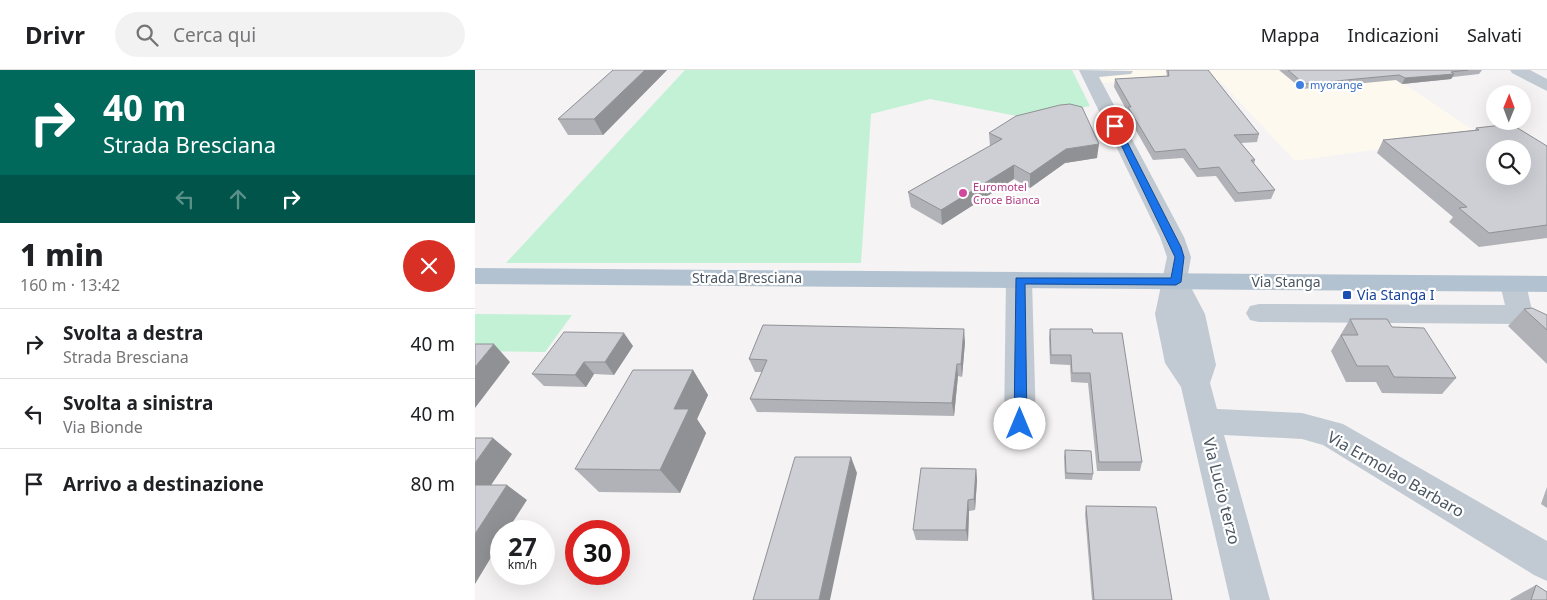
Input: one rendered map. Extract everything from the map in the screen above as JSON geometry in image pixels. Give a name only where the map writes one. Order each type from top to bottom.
[{"type":"main road","name":"Strada Bresciana","points":[[478,279],[1176,282]]},
{"type":"main road","name":"Via Stanga","points":[[1176,282],[1547,284]]},
{"type":"street","points":[[1088,71],[1124,70]]},
{"type":"street","points":[[1518,70],[1547,86]]},
{"type":"street","name":"Via Lucio terzo","points":[[1088,71],[1172,237],[1179,257],[1169,314],[1179,363],[1195,383],[1250,600]]},
{"type":"street","points":[[1019,280],[1020,424]]},
{"type":"street","points":[[1259,313],[1520,315],[1513,284]]},
{"type":"street","name":"Via Ermolao Barbaro","points":[[1204,421],[1302,426],[1332,434],[1547,562]]},
{"type":"shaded area","points":[[1095,70],[1384,70],[1480,135],[1295,161],[1219,80],[1101,83]]},
{"type":"green space","points":[[685,70],[1072,70],[1090,106],[1027,118],[930,99],[871,114],[861,263],[506,263]]},
{"type":"green space","points":[[475,314],[572,315],[545,352],[475,351]]},
{"type":"building","points":[[613,70],[645,70],[594,119],[558,119]]},
{"type":"building","points":[[1168,70],[1208,70],[1259,134],[1234,135],[1255,160],[1251,160],[1275,190],[1238,193],[1219,167],[1199,169],[1185,149],[1155,152],[1128,107],[1131,107],[1115,79],[1169,76]]},
{"type":"building","points":[[1288,70],[1468,70],[1451,72],[1454,74],[1405,78],[1399,75],[1304,84]]},
{"type":"building","points":[[1070,104],[1082,107],[1099,144],[1066,149],[1030,174],[1014,165],[941,210],[908,192],[1002,139],[989,133],[1016,116]]},
{"type":"building","points":[[1486,127],[1486,130],[1521,130],[1547,146],[1547,225],[1489,233],[1459,208],[1467,207],[1383,140],[1479,130],[1476,128]]},
{"type":"building","points":[[1532,308],[1547,315],[1547,330],[1524,309]]},
{"type":"building","points":[[1350,319],[1387,319],[1392,327],[1424,328],[1456,378],[1394,377],[1388,366],[1357,366],[1341,335],[1358,335]]},
{"type":"building","points":[[763,325],[964,329],[961,364],[957,364],[952,403],[750,399],[767,360],[749,359]]},
{"type":"building","points":[[1050,329],[1092,329],[1093,333],[1122,333],[1142,462],[1099,462],[1090,373],[1072,373],[1071,355],[1051,355]]},
{"type":"building","points":[[564,332],[624,333],[605,362],[584,362],[575,375],[532,374]]},
{"type":"building","points":[[475,344],[494,344],[475,367]]},
{"type":"building","points":[[633,370],[693,370],[674,409],[689,409],[660,470],[575,469]]},
{"type":"building","points":[[475,438],[493,438],[475,463]]},
{"type":"building","points":[[1065,450],[1091,451],[1093,474],[1066,473]]},
{"type":"building","points":[[795,457],[851,457],[819,600],[753,600]]},
{"type":"building","points":[[921,468],[976,469],[974,499],[968,500],[966,530],[913,530]]},
{"type":"building","points":[[475,485],[507,485],[475,534]]},
{"type":"building","points":[[1086,506],[1156,507],[1172,600],[1094,600]]},
{"type":"building","points":[[1536,585],[1547,592],[1547,600],[1531,600]]},
{"type":"place","name":"myorange","points":[[1300,85]]},
{"type":"place","name":"Euromotel Croce Bianca","points":[[963,193]]},
{"type":"place","name":"Via Stanga I","points":[[1347,295]]},
{"type":"route","points":[[1020,424],[1019,280],[1176,282],[1179,257],[1176,247],[1115,126]]}]
